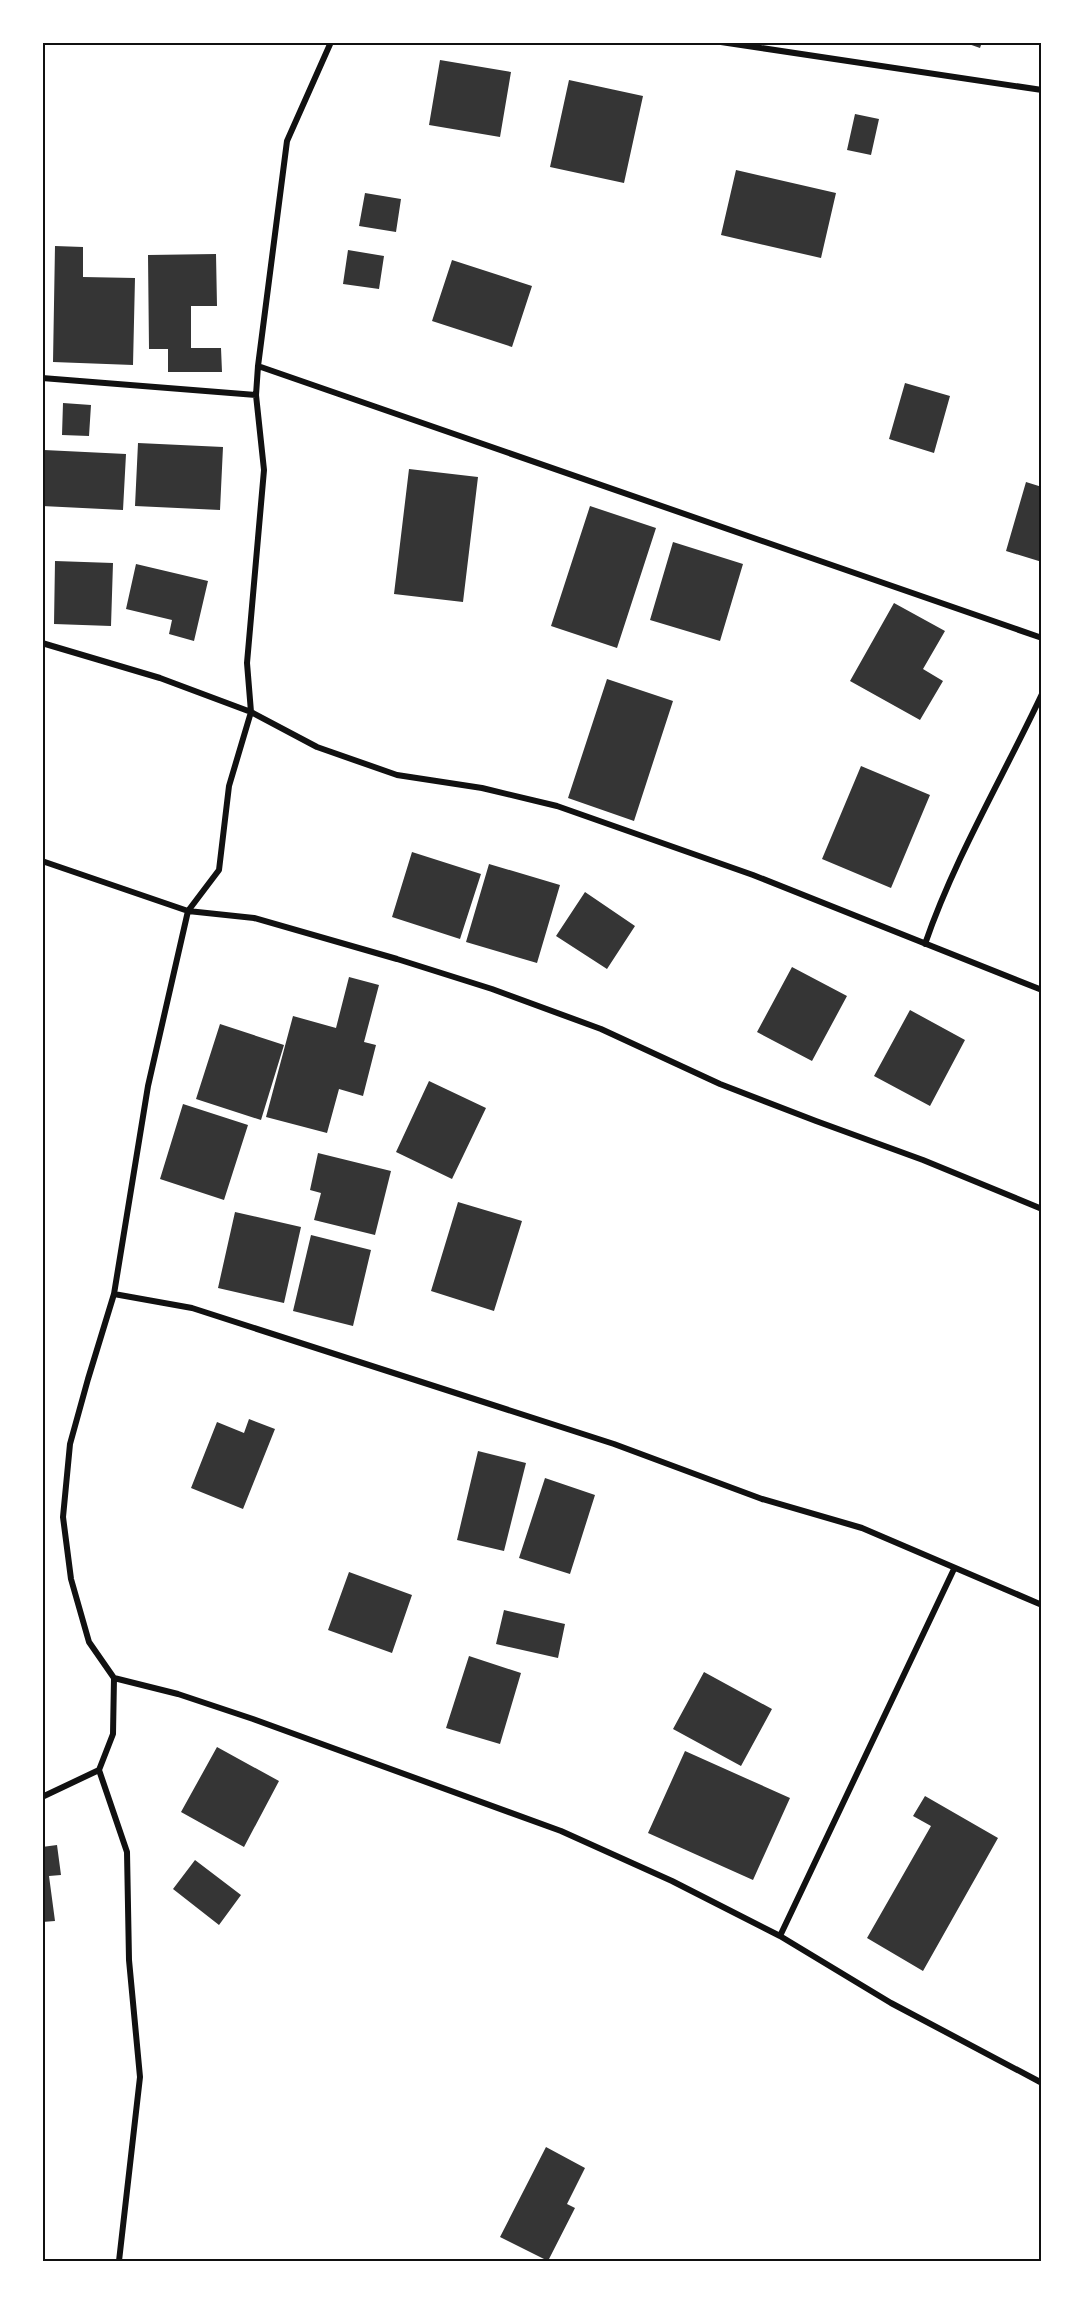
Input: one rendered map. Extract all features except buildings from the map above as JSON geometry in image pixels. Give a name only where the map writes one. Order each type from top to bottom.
[{"type":"street","points":[[119,2261],[140,2077],[129,1960],[127,1852],[99,1770],[113,1734],[114,1678],[89,1642],[71,1579],[63,1516],[70,1444],[114,1294],[148,1086],[188,911],[219,870],[229,786],[251,712],[246,663],[264,470],[256,395],[258,366],[287,141],[331,42]]},
{"type":"street","points":[[721,42],[1042,90]]},
{"type":"street","points":[[258,366],[1042,638]]},
{"type":"street","points":[[42,378],[256,395]]},
{"type":"street","points":[[42,643],[160,678],[251,712],[317,747],[397,775],[482,789],[557,806],[753,875],[1042,990]]},
{"type":"street","points":[[925,944],[940,900],[1042,694]]},
{"type":"street","points":[[42,861],[188,911],[254,918],[398,959],[492,990],[601,1029],[720,1084],[923,1160],[1042,1209]]},
{"type":"street","points":[[114,1294],[192,1308],[525,1414],[614,1444],[762,1499],[862,1528],[1042,1605]]},
{"type":"street","points":[[780,1936],[954,1569]]},
{"type":"street","points":[[114,1678],[178,1694],[253,1719],[561,1831],[672,1881],[780,1936],[891,2003],[1042,2083]]},
{"type":"street","points":[[42,1797],[99,1770]]}]
